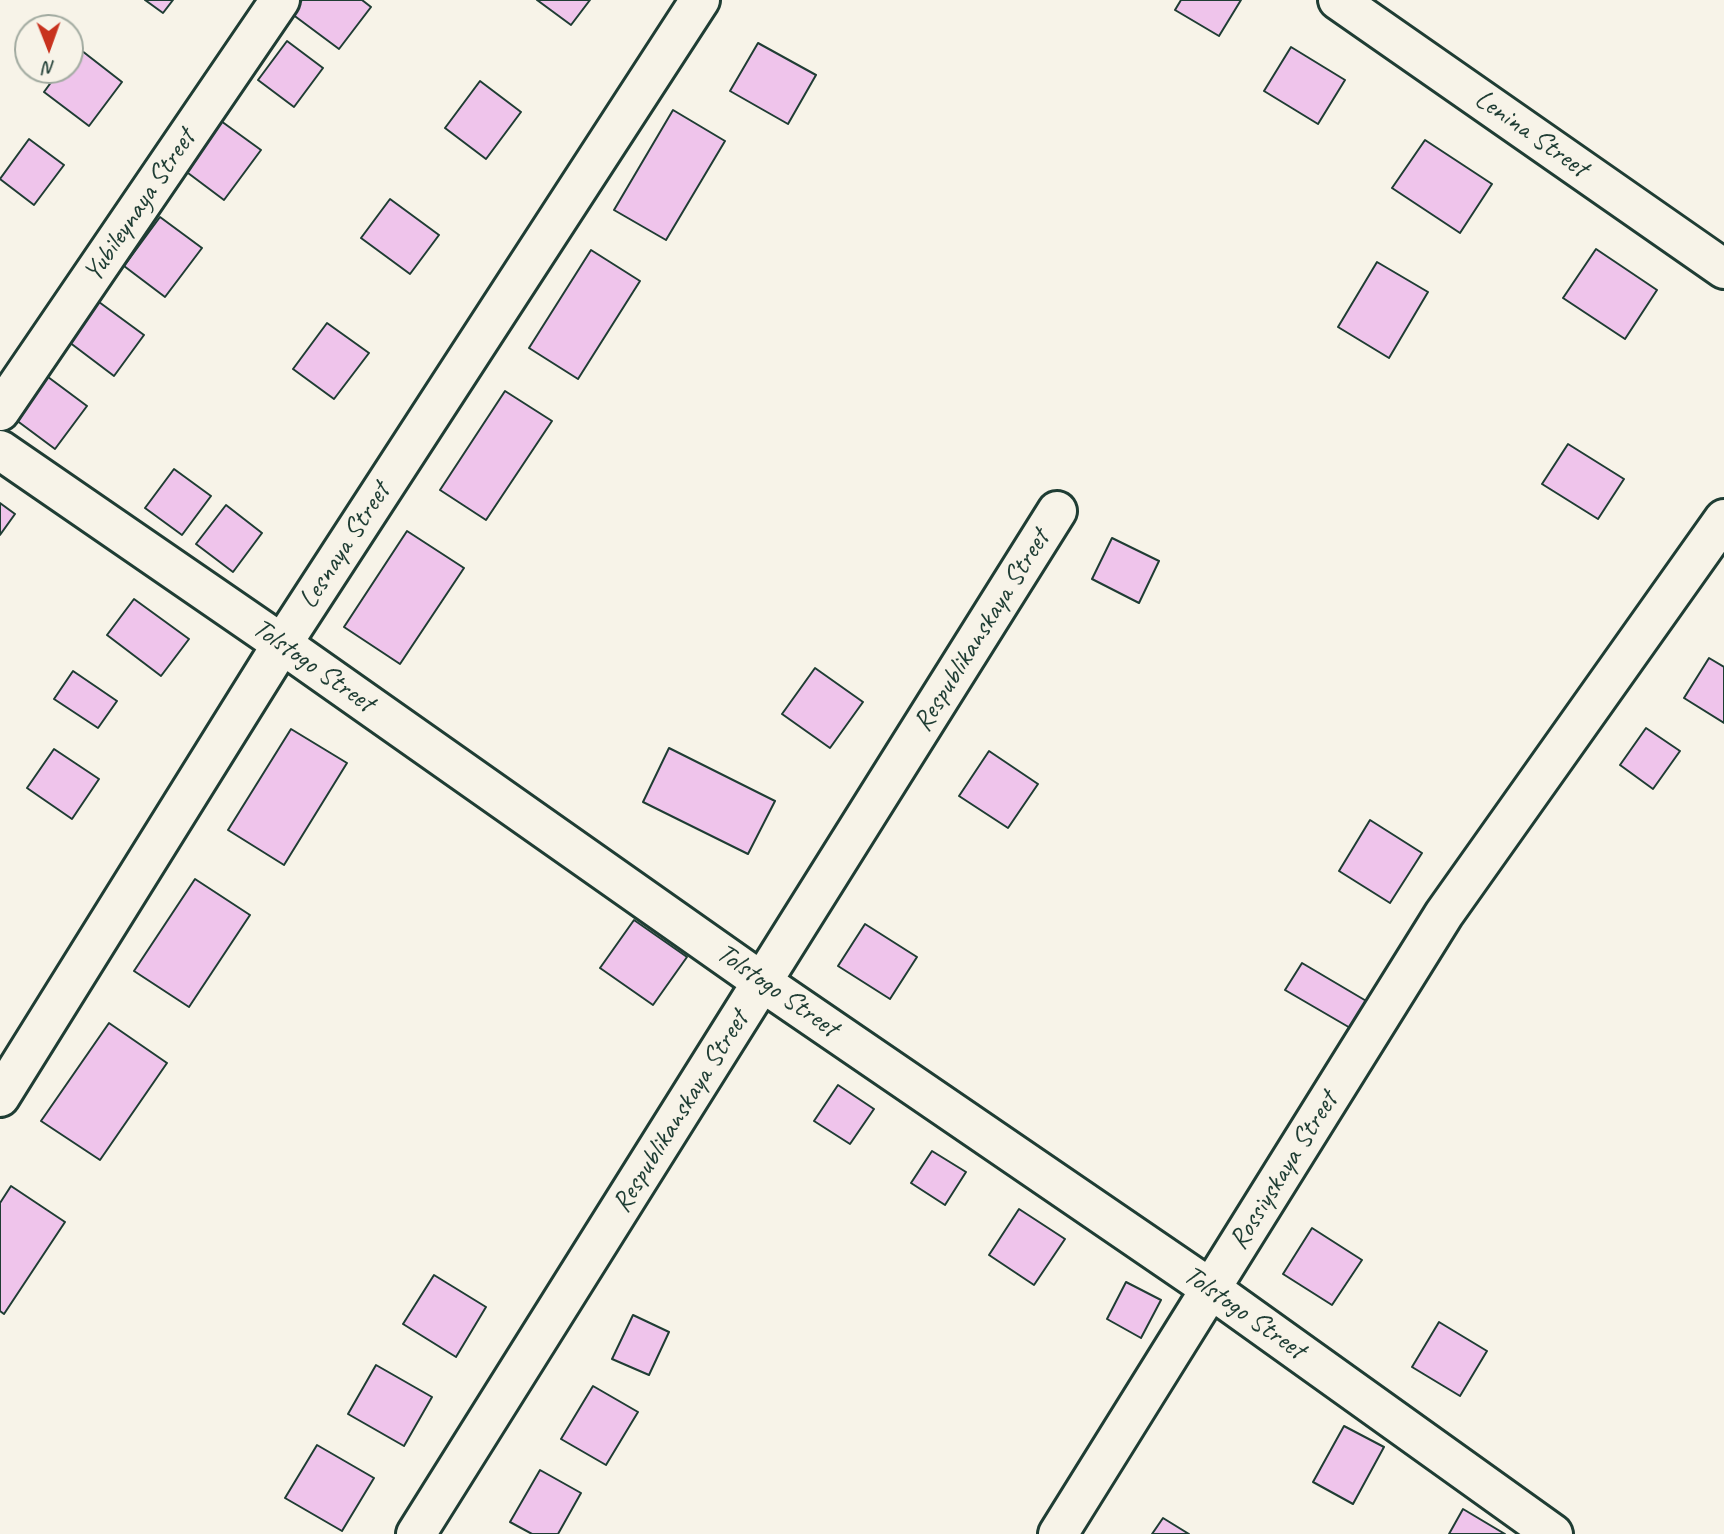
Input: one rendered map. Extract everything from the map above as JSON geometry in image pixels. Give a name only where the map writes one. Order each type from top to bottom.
[{"type":"street","name":"Yubileynaya Street","points":[[0,411],[280,0]]},
{"type":"street","name":"Lesnaya Street","points":[[0,1097],[282,644],[700,0]]},
{"type":"street","name":"Lenina Street","points":[[1338,0],[1387,14],[1724,269]]},
{"type":"street","name":"Tolstogo Street","points":[[0,450],[282,644],[762,982],[1211,1289],[1553,1534]]},
{"type":"street","name":"Respublikanskaya Street","points":[[416,1534],[1057,511]]},
{"type":"street","name":"Rossiyskaya Street","points":[[1058,1534],[1444,915],[1724,519]]},
{"type":"building","points":[[145,0],[173,0],[163,13]]},
{"type":"building","points":[[302,0],[362,0],[371,7],[339,49],[292,14]]},
{"type":"building","points":[[537,0],[590,0],[571,25]]},
{"type":"building","points":[[1181,0],[1241,0],[1219,36],[1175,10]]},
{"type":"building","points":[[287,41],[323,68],[294,107],[258,80]]},
{"type":"building","points":[[758,43],[816,75],[788,124],[730,91]]},
{"type":"building","points":[[1291,47],[1345,80],[1318,124],[1264,91]]},
{"type":"building","points":[[84,52],[122,82],[89,126],[44,92],[50,84],[84,84]]},
{"type":"building","points":[[480,81],[521,112],[486,159],[445,128]]},
{"type":"building","points":[[673,110],[725,141],[666,240],[614,210]]},
{"type":"building","points":[[221,121],[261,150],[224,200],[184,170]]},
{"type":"building","points":[[29,139],[64,165],[34,205],[0,179]]},
{"type":"building","points":[[1425,140],[1492,184],[1460,233],[1392,188]]},
{"type":"building","points":[[390,199],[439,235],[410,274],[361,238]]},
{"type":"building","points":[[160,217],[202,248],[165,297],[124,266]]},
{"type":"building","points":[[1596,249],[1657,290],[1625,339],[1563,298]]},
{"type":"building","points":[[591,250],[640,281],[578,379],[529,348]]},
{"type":"building","points":[[1377,262],[1428,292],[1389,358],[1338,327]]},
{"type":"building","points":[[99,302],[144,335],[114,376],[69,342]]},
{"type":"building","points":[[327,323],[369,353],[334,399],[293,369]]},
{"type":"building","points":[[44,374],[87,406],[55,449],[12,417]]},
{"type":"building","points":[[505,391],[552,421],[486,520],[440,490]]},
{"type":"building","points":[[1568,444],[1624,479],[1598,519],[1542,484]]},
{"type":"building","points":[[174,469],[211,496],[182,535],[145,508]]},
{"type":"building","points":[[0,503],[15,514],[0,535]]},
{"type":"building","points":[[226,505],[262,533],[233,572],[196,544]]},
{"type":"building","points":[[407,531],[464,568],[400,664],[344,627]]},
{"type":"building","points":[[1112,538],[1159,561],[1139,603],[1092,579]]},
{"type":"building","points":[[134,599],[189,639],[161,676],[107,635]]},
{"type":"building","points":[[1709,658],[1724,667],[1724,723],[1684,698]]},
{"type":"building","points":[[815,668],[863,702],[830,748],[782,714]]},
{"type":"building","points":[[73,671],[117,701],[98,728],[54,699]]},
{"type":"building","points":[[1646,728],[1680,751],[1653,789],[1620,765]]},
{"type":"building","points":[[291,729],[347,763],[284,865],[228,830]]},
{"type":"building","points":[[669,748],[775,801],[748,854],[643,802]]},
{"type":"building","points":[[54,749],[99,779],[72,819],[27,788]]},
{"type":"building","points":[[989,751],[1038,784],[1008,828],[959,796]]},
{"type":"building","points":[[1370,820],[1422,853],[1390,903],[1339,871]]},
{"type":"building","points":[[195,879],[250,915],[189,1007],[134,971]]},
{"type":"building","points":[[634,920],[687,957],[653,1005],[600,968]]},
{"type":"building","points":[[865,924],[917,957],[890,999],[838,966]]},
{"type":"building","points":[[1302,963],[1368,1002],[1352,1029],[1285,990]]},
{"type":"building","points":[[109,1023],[167,1063],[100,1160],[41,1121]]},
{"type":"building","points":[[838,1085],[874,1109],[850,1144],[814,1121]]},
{"type":"building","points":[[932,1151],[966,1172],[945,1205],[911,1183]]},
{"type":"building","points":[[11,1186],[65,1222],[4,1314],[0,1311],[0,1203]]},
{"type":"building","points":[[1019,1209],[1065,1239],[1034,1285],[989,1255]]},
{"type":"building","points":[[1312,1228],[1362,1260],[1332,1305],[1283,1274]]},
{"type":"building","points":[[434,1275],[486,1307],[456,1357],[403,1324]]},
{"type":"building","points":[[1126,1282],[1161,1300],[1141,1338],[1107,1319]]},
{"type":"building","points":[[633,1315],[669,1332],[649,1375],[612,1359]]},
{"type":"building","points":[[1439,1322],[1487,1351],[1460,1396],[1412,1367]]},
{"type":"building","points":[[376,1365],[432,1397],[404,1446],[348,1414]]},
{"type":"building","points":[[593,1386],[638,1412],[606,1465],[561,1439]]},
{"type":"building","points":[[1344,1426],[1384,1447],[1353,1504],[1313,1482]]},
{"type":"building","points":[[317,1445],[374,1478],[342,1531],[285,1498]]},
{"type":"building","points":[[540,1470],[581,1493],[558,1534],[532,1534],[510,1522]]},
{"type":"building","points":[[1463,1509],[1505,1534],[1449,1534]]},
{"type":"building","points":[[1163,1518],[1189,1534],[1152,1534]]}]
